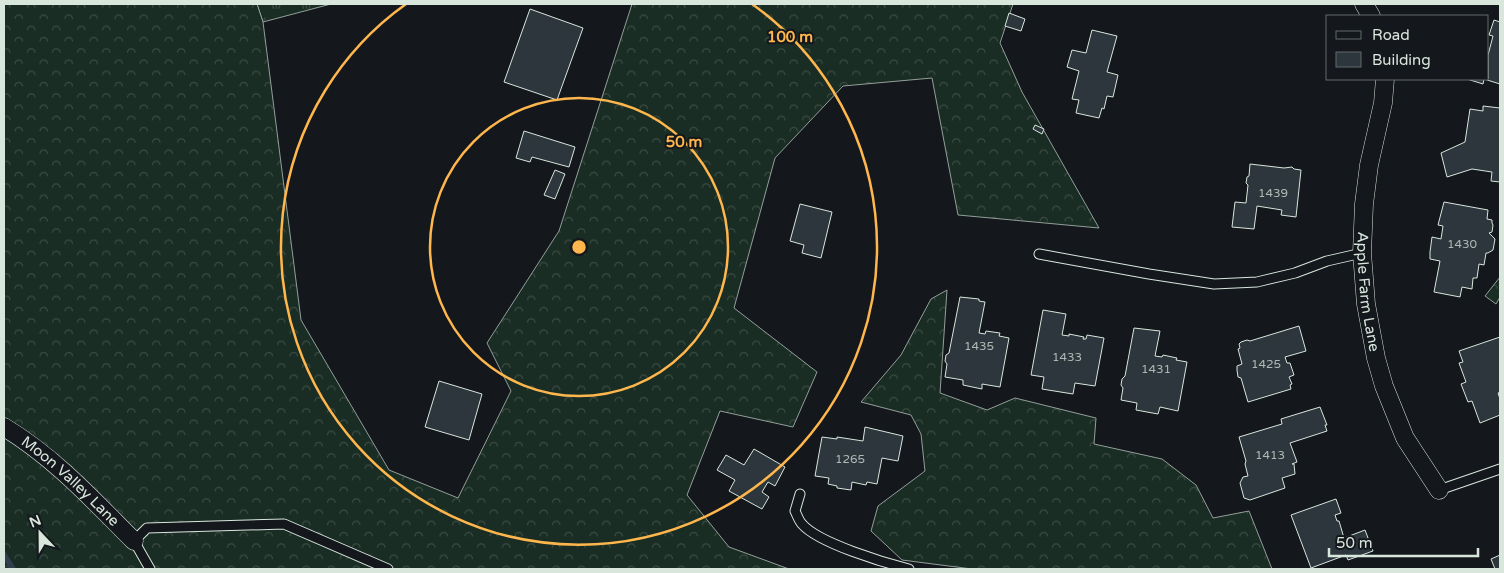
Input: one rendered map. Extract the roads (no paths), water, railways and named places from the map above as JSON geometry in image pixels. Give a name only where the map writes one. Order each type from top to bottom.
[{"type":"street","points":[[1364,4],[1370,15]]},
{"type":"street","name":"Apple Farm Lane","points":[[1385,80],[1383,103],[1369,165],[1364,204],[1362,253],[1367,313],[1384,386],[1405,438],[1439,490]]},
{"type":"street","name":"Moon Valley Lane","points":[[4,427],[56,464],[134,541]]},
{"type":"lane","points":[[1039,254],[1214,284],[1257,282],[1295,273],[1327,261],[1362,253]]},
{"type":"lane","points":[[1439,490],[1500,470]]},
{"type":"lane","points":[[800,494],[795,511],[802,524],[819,538],[909,569]]},
{"type":"lane","points":[[150,569],[134,541],[147,528],[284,524],[388,569]]},
{"type":"waterway","points":[[4,555],[13,569]]}]
